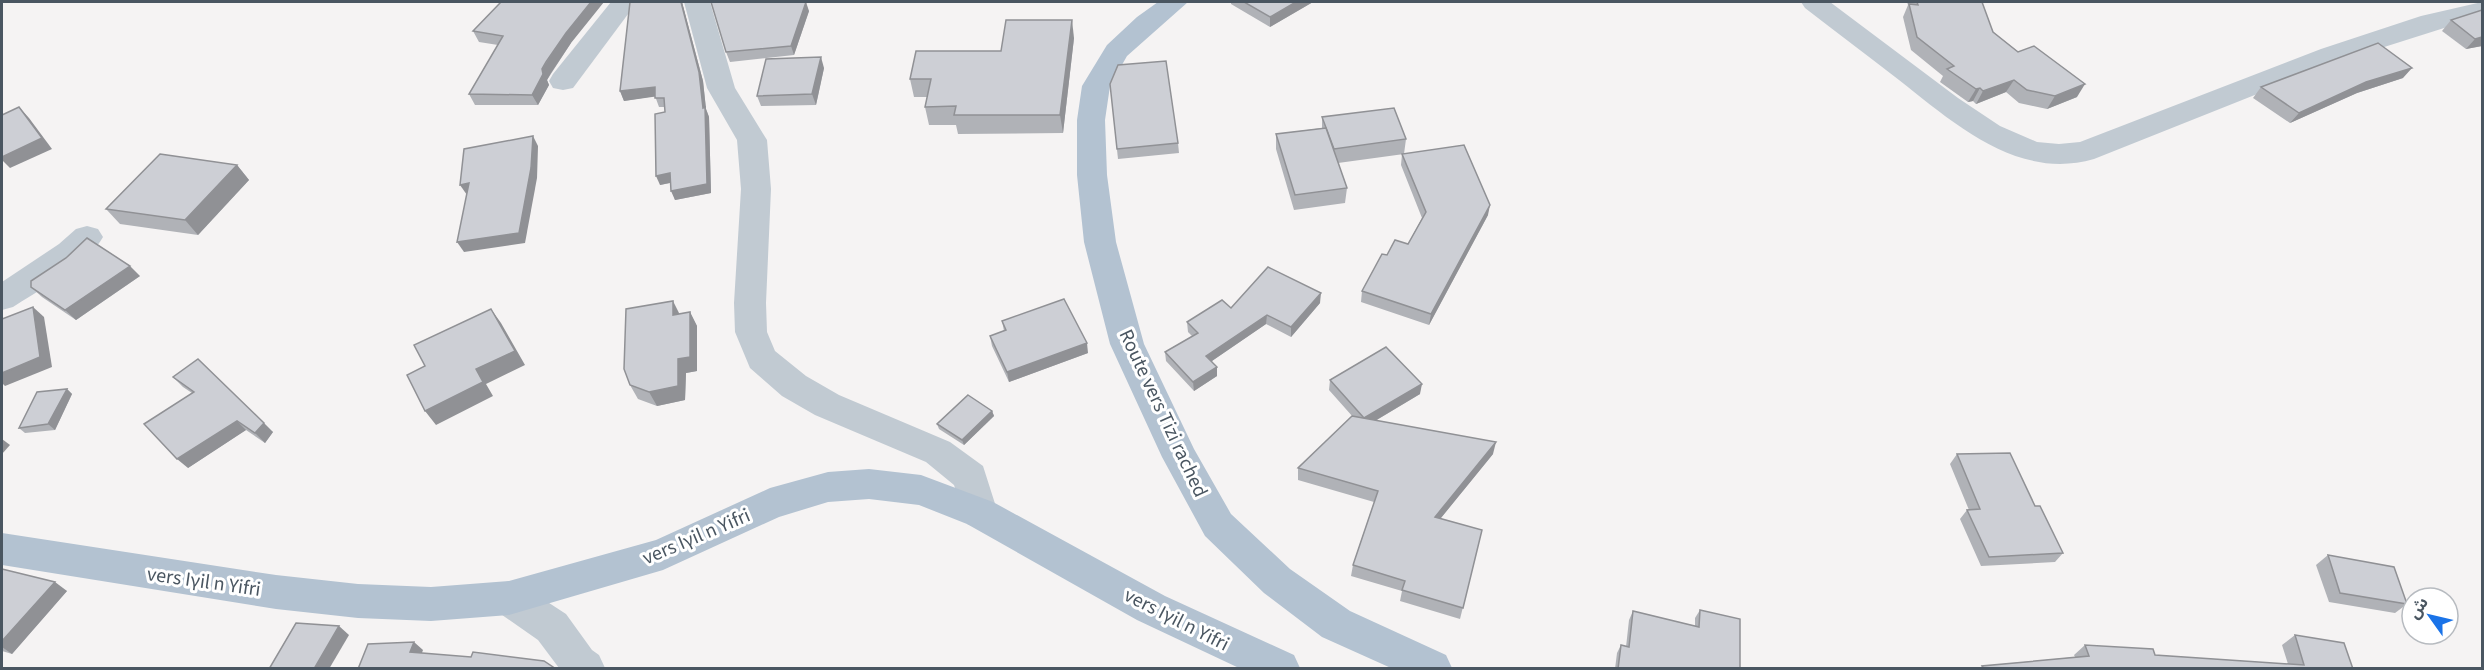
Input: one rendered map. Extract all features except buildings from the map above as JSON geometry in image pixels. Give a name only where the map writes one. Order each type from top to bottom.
[{"type":"main road","name":"Route vers Tizi rached","points":[[1175,2],[1146,24],[1117,51],[1096,86],[1091,120],[1100,242],[1127,344],[1180,457],[1218,525],[1277,581],[1336,624],[1432,669]]},
{"type":"main road","name":"vers Iγil n Yifri","points":[[2,549],[160,575],[358,601],[431,604],[509,598],[663,554],[770,504],[828,487],[869,484],[921,490],[980,513],[1151,608],[1280,669]]},
{"type":"street","points":[[563,81],[624,2]]},
{"type":"street","points":[[697,2],[721,88],[752,140],[756,189],[750,303],[751,332],[762,359],[794,386],[827,405],[938,452],[970,477],[980,513]]},
{"type":"street","points":[[1814,2],[1988,132],[2036,152],[2064,157],[2084,152],[2298,68],[2420,24],[2482,8]]},
{"type":"street","points":[[2,298],[70,252],[87,237]]},
{"type":"street","points":[[509,598],[552,627],[585,669]]}]
